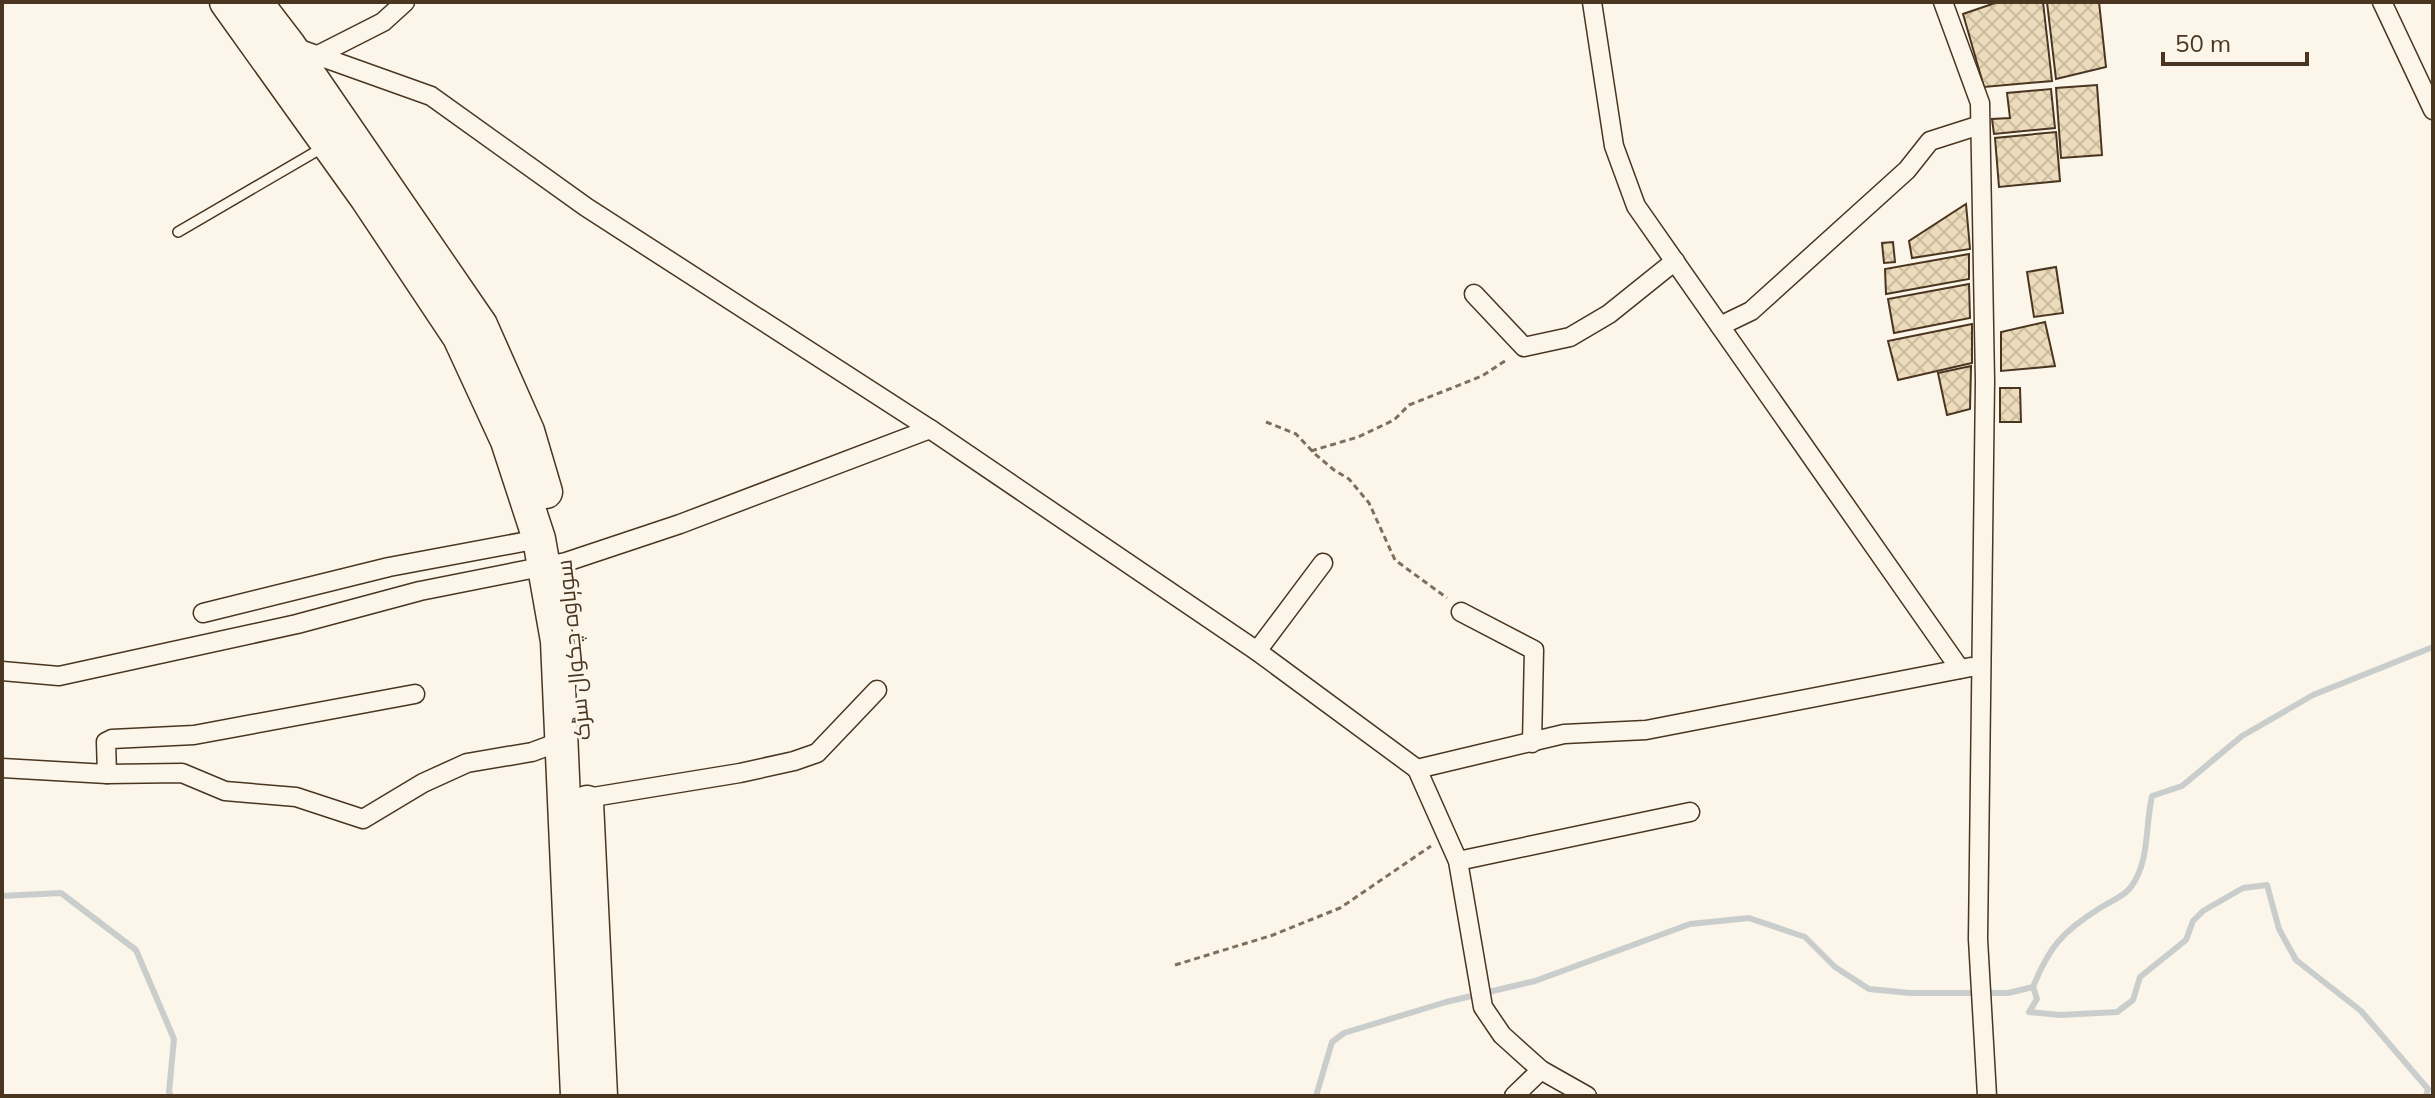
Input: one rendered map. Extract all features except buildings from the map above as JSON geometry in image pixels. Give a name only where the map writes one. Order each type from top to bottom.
[{"type":"highway","points":[[226,2],[328,144],[459,337],[507,441],[550,556],[557,641],[577,1096]]},
{"type":"highway","name":"سوہاوہ چکوال سڑک","points":[[256,2],[303,50],[481,325],[528,431],[550,556],[575,631],[587,798],[601,1096]]},
{"type":"street","points":[[303,50],[383,22],[405,2]]},
{"type":"street","points":[[1592,2],[1614,146],[1636,206],[1960,669]]},
{"type":"street","points":[[1943,2],[1980,103],[1985,381],[1978,939],[1987,1096]]},
{"type":"street","points":[[2382,2],[2433,110]]},
{"type":"street","points":[[303,50],[431,96],[586,207],[930,429],[1257,651],[1417,769],[1458,861],[1483,1007],[1502,1035],[1541,1070],[1587,1096]]},
{"type":"street","points":[[1720,326],[1751,311],[1907,170],[1930,141],[1980,125]]},
{"type":"street","points":[[1474,294],[1524,347],[1570,337],[1609,314],[1675,261]]},
{"type":"street","points":[[2,671],[59,676],[297,624],[680,524],[930,429]]},
{"type":"street","points":[[203,613],[389,567],[550,556]]},
{"type":"street","points":[[1257,651],[1323,563]]},
{"type":"street","points":[[1461,612],[1534,650],[1532,743]]},
{"type":"street","points":[[1417,769],[1564,734],[1646,730],[1982,665]]},
{"type":"street","points":[[587,798],[740,773],[817,753],[877,690]]},
{"type":"street","points":[[107,774],[106,742],[112,739],[194,735],[415,694]]},
{"type":"street","points":[[2,768],[107,774],[182,773],[225,791],[296,797],[363,819],[423,783],[467,763],[532,752],[562,741]]},
{"type":"street","points":[[1458,861],[1690,812]]},
{"type":"street","points":[[1514,1096],[1541,1070]]},
{"type":"lane","points":[[178,232],[328,144]]},
{"type":"path","points":[[1311,451],[1358,437],[1394,420],[1409,405],[1482,376],[1524,347]]},
{"type":"path","points":[[1266,422],[1296,434],[1311,451],[1349,479],[1369,503],[1395,560],[1441,591],[1461,612]]},
{"type":"path","points":[[1175,965],[1273,935],[1340,908],[1448,835]]},
{"type":"waterway","points":[[2033,987],[2051,950],[2059,941],[2087,916],[2131,887],[2144,855],[2152,796],[2182,786],[2242,736],[2313,695],[2433,647]]},
{"type":"waterway","points":[[1316,1096],[1332,1042],[1344,1033],[1446,1002],[1535,981],[1690,924],[1749,918],[1805,937],[1835,967],[1869,989],[1910,993],[2008,993],[2033,987],[2037,999],[2029,1012],[2060,1015],[2117,1012],[2133,1000],[2140,977],[2186,940],[2193,921],[2203,911],[2243,888],[2267,885],[2279,929],[2296,960],[2361,1011],[2428,1089],[2426,1096]]},
{"type":"waterway","points":[[2,896],[61,893],[136,950],[174,1039],[171,1096]]}]
